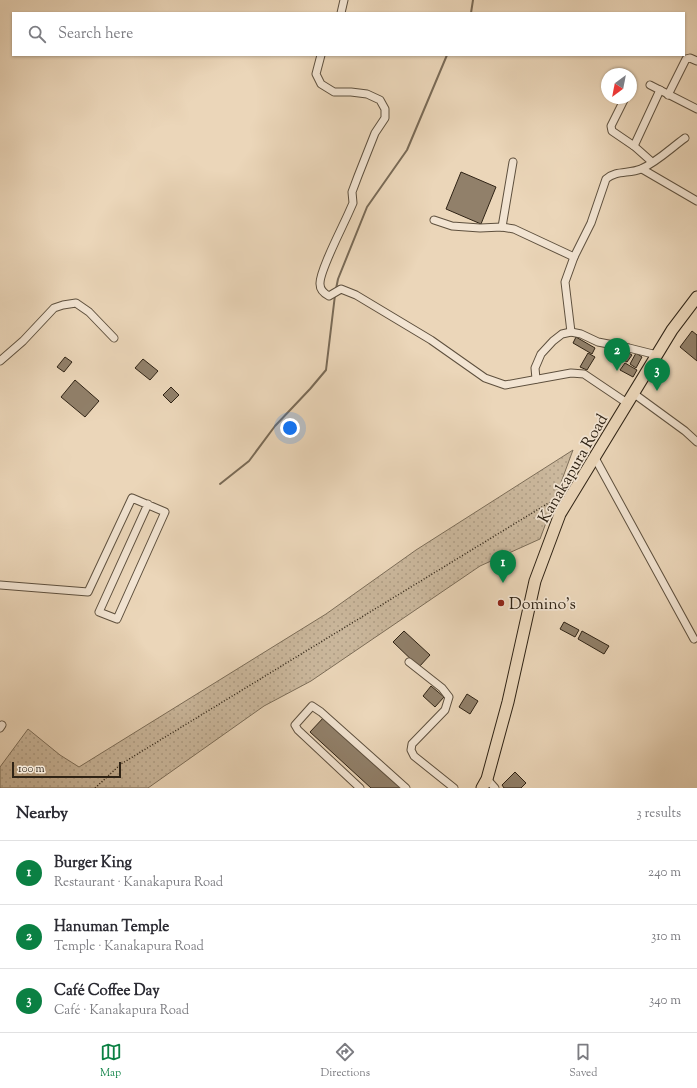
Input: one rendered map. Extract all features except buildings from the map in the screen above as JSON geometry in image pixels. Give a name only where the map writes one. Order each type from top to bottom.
[{"type":"highway","name":"Kanakapura Road","points":[[484,784],[508,702],[535,582],[560,514],[672,330],[697,297]]},
{"type":"street","points":[[340,12],[344,0]]},
{"type":"street","points":[[322,56],[316,74],[321,84],[334,92],[367,94],[380,100],[385,109],[385,118],[368,147],[352,192],[353,203],[350,212],[324,268],[320,284],[321,290],[329,296],[341,289],[356,295],[432,340],[485,378],[505,384],[571,373],[584,374],[627,403]]},
{"type":"street","points":[[668,95],[686,59],[690,58],[697,62]]},
{"type":"street","points":[[650,85],[697,109]]},
{"type":"street","points":[[634,146],[660,90]]},
{"type":"street","points":[[622,104],[611,126],[612,131],[634,146],[652,162]]},
{"type":"street","points":[[571,332],[565,282],[574,257],[591,223],[606,179],[610,175],[618,172],[630,173],[642,169],[685,138]]},
{"type":"street","points":[[502,226],[512,162]]},
{"type":"street","points":[[642,169],[697,201]]},
{"type":"street","points":[[434,220],[452,226],[480,228],[502,226],[514,229],[574,257]]},
{"type":"street","points":[[0,361],[23,341],[54,308],[63,305],[76,303],[89,312],[114,338]]},
{"type":"street","points":[[536,379],[535,368],[541,354],[562,334],[571,332],[582,334],[598,342],[657,355]]},
{"type":"street","points":[[633,393],[685,431],[697,442]]},
{"type":"street","points":[[685,431],[697,434]]},
{"type":"street","points":[[595,458],[694,639]]},
{"type":"street","points":[[0,585],[88,592],[132,498],[148,504],[165,512],[117,619],[99,612],[148,504]]},
{"type":"street","points":[[409,662],[442,688],[449,697],[445,710],[412,744],[411,750],[414,756],[454,788]]},
{"type":"street","points":[[360,788],[298,730],[296,725],[312,706],[321,712],[406,788]]},
{"type":"street","points":[[484,784],[496,788]]},
{"type":"path","points":[[94,788],[121,764],[565,493]]},
{"type":"shaded area","points":[[573,450],[540,539],[480,566],[311,681],[264,706],[148,788],[0,788],[0,767],[28,729],[60,755],[79,767],[326,614],[416,550]]},
{"type":"waterway","points":[[471,12],[473,0]]},
{"type":"waterway","points":[[336,289],[338,279],[367,207],[407,150],[447,56]]},
{"type":"waterway","points":[[220,484],[249,461],[275,426],[326,370],[335,295]]},
{"type":"place","name":"Hanuman Temple","points":[[617,371]]},
{"type":"place","name":"Café Coffee Day","points":[[657,391]]},
{"type":"place","name":"Burger King","points":[[503,583]]},
{"type":"place","name":"Domino's","points":[[501,603]]}]
